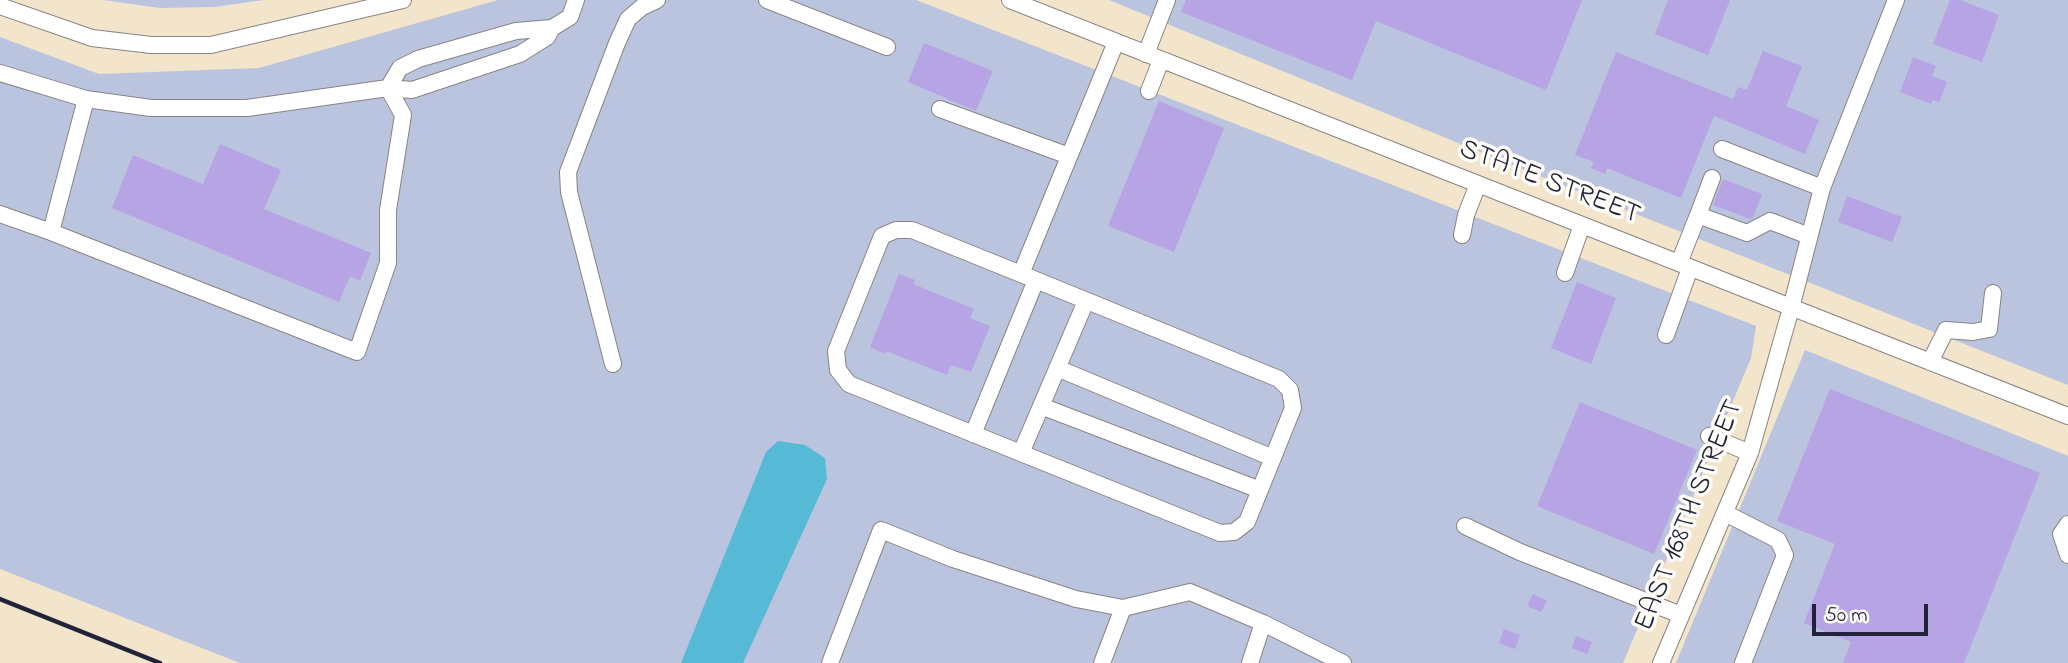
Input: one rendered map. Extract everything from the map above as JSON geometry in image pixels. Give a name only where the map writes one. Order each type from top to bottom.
[{"type":"street","points":[[0,6],[92,38],[150,45],[211,45],[403,0]]},
{"type":"street","points":[[388,88],[400,68],[418,59],[516,31],[552,28],[570,17],[576,0]]},
{"type":"street","points":[[613,364],[569,192],[568,172],[628,19],[642,7],[657,0]]},
{"type":"street","points":[[767,0],[887,47]]},
{"type":"street","name":"STATE STREET","points":[[1010,0],[1037,5],[1153,57],[2068,416]]},
{"type":"street","points":[[1149,91],[1153,57],[1167,0]]},
{"type":"street","name":"EAST 168TH STREET","points":[[1661,663],[1750,453],[1822,188],[1896,0]]},
{"type":"street","points":[[0,73],[86,99],[150,108],[247,108],[388,88],[412,90],[520,54],[548,37],[552,28]]},
{"type":"street","points":[[973,434],[1069,156],[1116,42]]},
{"type":"street","points":[[0,214],[357,352],[388,263],[388,210],[403,115],[388,88]]},
{"type":"street","points":[[51,232],[86,99]]},
{"type":"street","points":[[940,109],[1069,156]]},
{"type":"street","points":[[1722,149],[1822,188]]},
{"type":"street","points":[[1666,335],[1698,215],[1712,178]]},
{"type":"street","points":[[1462,235],[1466,215],[1478,184]]},
{"type":"street","points":[[1698,215],[1747,233],[1770,220],[1809,236]]},
{"type":"street","points":[[1565,273],[1582,225]]},
{"type":"street","points":[[896,230],[912,230],[1086,301],[1279,379],[1290,390],[1293,408],[1247,523],[1234,533],[1220,533],[849,384],[838,370],[836,351],[882,236],[896,230]]},
{"type":"street","points":[[1930,362],[1946,330],[1989,329],[1993,293]]},
{"type":"street","points":[[1021,453],[1086,301]]},
{"type":"street","points":[[1057,368],[1273,457]]},
{"type":"street","points":[[1041,406],[1260,490]]},
{"type":"street","points":[[1709,436],[1750,453]]},
{"type":"street","points":[[1725,513],[1778,540],[1785,555],[1742,663]]},
{"type":"street","points":[[2068,524],[2061,534],[2068,555]]},
{"type":"street","points":[[1465,526],[1520,552],[1681,615]]},
{"type":"street","points":[[830,663],[881,530],[976,566],[1076,599],[1123,608],[1190,592],[1264,623],[1343,663]]},
{"type":"street","points":[[1102,663],[1123,608]]},
{"type":"street","points":[[1250,663],[1264,623]]},
{"type":"shaded area","points":[[103,0],[264,0],[214,7],[160,8]]},
{"type":"shaded area","points":[[498,0],[916,0],[1756,326],[1751,358],[1623,663],[240,663],[0,569],[0,37],[99,74],[259,68]]},
{"type":"shaded area","points":[[1109,0],[2068,0],[2068,385],[1512,165]]},
{"type":"shaded area","points":[[1805,350],[2068,456],[2068,663],[1676,663]]},
{"type":"water","points":[[778,441],[805,445],[825,458],[827,479],[743,663],[681,663],[766,452]]},
{"type":"building","points":[[1186,0],[1582,0],[1546,90],[1376,21],[1352,80],[1181,12]]},
{"type":"building","points":[[1668,0],[1730,0],[1708,55],[1655,34]]},
{"type":"building","points":[[1950,0],[1960,0],[1999,15],[1982,62],[1933,44]]},
{"type":"building","points":[[924,43],[993,71],[976,111],[908,82]]},
{"type":"building","points":[[1763,51],[1802,66],[1786,106],[1819,120],[1805,154],[1714,116],[1681,198],[1607,168],[1605,174],[1591,168],[1594,162],[1575,155],[1616,52],[1733,99],[1738,87],[1747,90]]},
{"type":"building","points":[[1913,57],[1936,66],[1932,76],[1947,82],[1939,102],[1933,100],[1931,104],[1900,92]]},
{"type":"building","points":[[1159,101],[1224,128],[1174,252],[1108,226]]},
{"type":"building","points":[[220,144],[281,170],[264,209],[371,253],[360,281],[350,276],[339,302],[112,208],[133,155],[203,184]]},
{"type":"building","points":[[1723,179],[1762,194],[1753,218],[1713,205]]},
{"type":"building","points":[[1847,196],[1902,217],[1892,242],[1838,222]]},
{"type":"building","points":[[899,274],[915,280],[913,284],[974,309],[970,318],[990,326],[971,372],[951,365],[947,375],[870,347]]},
{"type":"building","points":[[1577,282],[1616,298],[1591,364],[1551,348]]},
{"type":"building","points":[[1830,389],[2040,473],[1964,663],[1843,663],[1851,642],[1804,623],[1835,544],[1777,521]]},
{"type":"building","points":[[1580,402],[1697,450],[1654,554],[1537,506]]},
{"type":"building","points":[[1533,594],[1547,601],[1541,612],[1527,606]]},
{"type":"building","points":[[1504,629],[1520,635],[1515,649],[1499,643]]},
{"type":"building","points":[[1576,636],[1592,642],[1587,654],[1572,648]]},
{"type":"railway","points":[[0,599],[160,663]]}]
